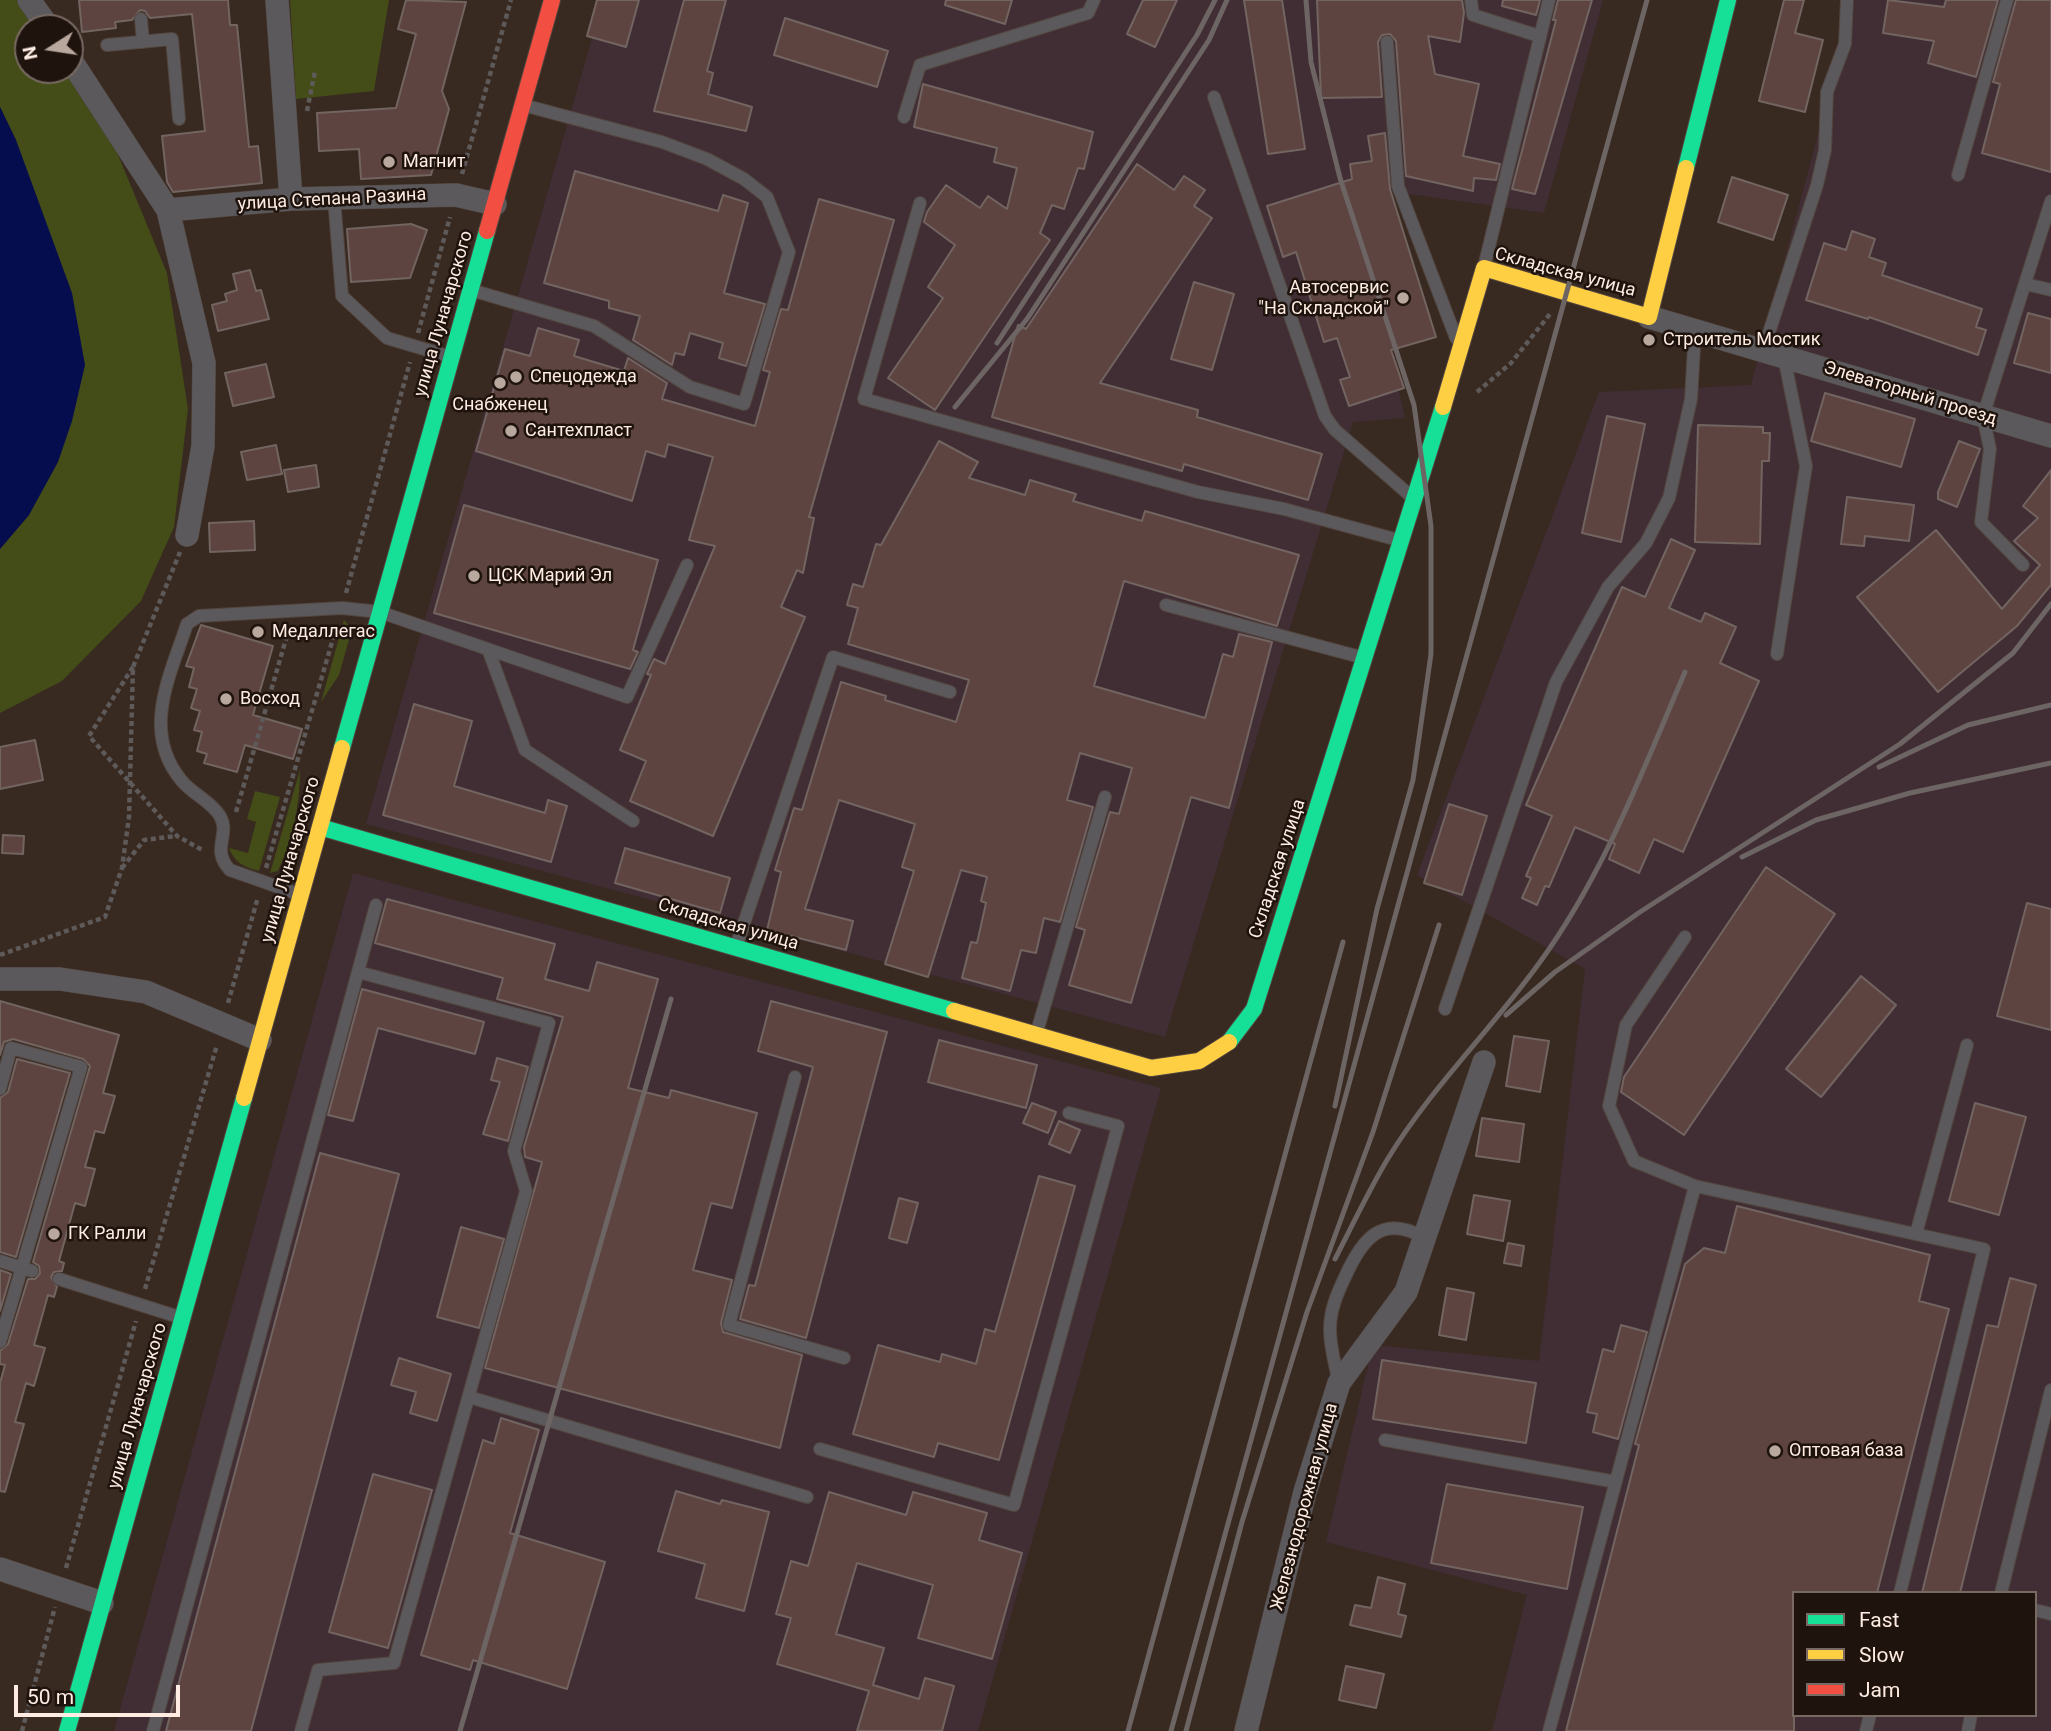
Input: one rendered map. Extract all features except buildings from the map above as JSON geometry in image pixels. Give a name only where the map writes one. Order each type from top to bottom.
[{"type":"street","points":[[277,0],[291,199]]},
{"type":"street","name":"улица Луначарского","points":[[67,1731],[552,0]]},
{"type":"street","name":"Складская улица","points":[[320,827],[1151,1068],[1178,1069],[1201,1063],[1241,1031],[1254,1009],[1416,500],[1484,268],[1649,317],[1728,0]]},
{"type":"street","points":[[84,81],[168,210],[204,363],[204,446],[187,535]]},
{"type":"street","name":"улица Степана Разина","points":[[168,210],[291,199],[456,195],[495,204]]},
{"type":"street","name":"Элеваторный проезд","points":[[1649,317],[2051,436]]},
{"type":"street","points":[[0,979],[60,979],[146,992],[260,1040]]},
{"type":"street","name":"Железнодорожная улица","points":[[1245,1731],[1306,1492],[1339,1383],[1406,1292],[1483,1062]]},
{"type":"street","points":[[0,1569],[102,1603]]},
{"type":"lane","points":[[904,117],[920,65],[1088,13],[1094,0]]},
{"type":"lane","points":[[1471,0],[1473,15],[1539,36]]},
{"type":"lane","points":[[1484,268],[1549,0]]},
{"type":"lane","points":[[1777,654],[1806,466],[1774,354],[1825,150],[1827,92],[1845,44],[1846,0]]},
{"type":"lane","points":[[1958,175],[2007,0]]},
{"type":"lane","points":[[141,19],[143,42]]},
{"type":"lane","points":[[107,45],[172,39],[179,119]]},
{"type":"lane","points":[[1387,42],[1398,186],[1460,348]]},
{"type":"lane","points":[[1214,97],[1325,416],[1335,429],[1416,500]]},
{"type":"lane","points":[[471,290],[594,326],[690,387],[744,404],[789,252],[767,197],[744,179],[716,164],[662,142],[522,105]]},
{"type":"lane","points":[[334,198],[342,296],[387,338],[452,357]]},
{"type":"lane","points":[[2024,565],[1982,522],[1990,449],[1983,416],[2051,201]]},
{"type":"lane","points":[[920,203],[864,399],[1198,492],[1284,509],[1402,541]]},
{"type":"lane","points":[[2025,284],[2051,290]]},
{"type":"lane","points":[[1445,1009],[1556,682],[1608,587],[1646,542],[1669,498],[1691,399],[1695,330]]},
{"type":"lane","points":[[301,895],[230,870],[222,861],[219,847],[223,820],[216,810],[184,784],[166,761],[160,728],[162,701],[187,624],[199,616],[342,608],[380,612],[627,698],[687,565]]},
{"type":"lane","points":[[1166,605],[1365,658]]},
{"type":"lane","points":[[488,649],[525,750],[633,821]]},
{"type":"lane","points":[[736,948],[833,657],[950,692]]},
{"type":"lane","points":[[1036,1035],[1105,797]]},
{"type":"lane","points":[[153,1731],[376,905]]},
{"type":"lane","points":[[1685,937],[1626,1025],[1609,1106],[1634,1161],[1695,1186],[1984,1249],[1900,1591]]},
{"type":"lane","points":[[300,1731],[317,1670],[394,1663],[526,1191],[514,1150],[549,1023],[358,972]]},
{"type":"lane","points":[[1916,1234],[1967,1045]]},
{"type":"lane","points":[[0,1089],[11,1048],[81,1067],[26,1269],[0,1342]]},
{"type":"lane","points":[[795,1077],[729,1325],[844,1358]]},
{"type":"lane","points":[[820,1449],[1014,1505],[1118,1126],[1069,1113]]},
{"type":"lane","points":[[1549,1731],[1695,1186]]},
{"type":"lane","points":[[1339,1383],[1330,1328],[1334,1301],[1356,1252],[1371,1234],[1390,1227],[1412,1230],[1425,1238]]},
{"type":"lane","points":[[0,1261],[26,1269]]},
{"type":"lane","points":[[59,1279],[182,1318]]},
{"type":"lane","points":[[2001,1591],[2051,1390]]},
{"type":"lane","points":[[469,1397],[807,1497]]},
{"type":"lane","points":[[1385,1440],[1616,1482]]},
{"type":"path","points":[[1475,394],[1510,363],[1568,292]]},
{"type":"path","points":[[187,535],[133,667],[89,736],[177,836],[222,861]]},
{"type":"path","points":[[233,822],[294,611]]},
{"type":"path","points":[[0,955],[105,917],[122,868],[130,782],[133,667]]},
{"type":"path","points":[[122,868],[144,841],[177,836]]},
{"type":"shaded area","points":[[603,0],[1603,0],[1544,213],[1353,186],[1405,418],[1353,422],[1165,1037],[366,824]]},
{"type":"shaded area","points":[[1854,0],[2051,0],[2051,1731],[1492,1731],[1527,1595],[1326,1542],[1373,1345],[1539,1361],[1585,969],[1417,875],[1599,392],[1751,385]]},
{"type":"shaded area","points":[[0,107],[16,140],[72,293],[85,365],[72,421],[58,462],[29,515],[0,549]]},
{"type":"shaded area","points":[[353,873],[1161,1088],[978,1731],[114,1731]]},
{"type":"green space","points":[[0,0],[29,0],[39,14],[14,14],[14,84],[80,84],[99,109],[167,273],[188,409],[174,527],[141,601],[62,681],[0,713],[0,549],[29,515],[16,140],[0,107]]},
{"type":"green space","points":[[290,0],[389,0],[374,91],[296,99]]},
{"type":"green space","points":[[344,620],[352,629],[339,675],[321,702]]},
{"type":"green space","points":[[300,770],[299,796],[292,834],[278,871],[270,873]]},
{"type":"green space","points":[[255,791],[280,797],[259,871],[241,864],[229,848],[248,853],[256,822],[247,819]]},
{"type":"railway","points":[[997,343],[1197,35],[1215,0]]},
{"type":"railway","points":[[955,407],[1027,319],[1209,40],[1227,0]]},
{"type":"railway","points":[[1306,0],[1311,62],[1340,178],[1414,405],[1431,526],[1431,654],[1413,780],[1377,909],[1335,1106]]},
{"type":"railway","points":[[1171,1731],[1647,0]]},
{"type":"railway","points":[[1506,1015],[1555,972],[1640,912],[1900,744],[2013,653],[2051,604]]},
{"type":"railway","points":[[1335,1259],[1373,1184],[1404,1134],[1540,962],[1584,894],[1637,785],[1685,672]]},
{"type":"railway","points":[[1879,767],[1968,725],[2051,705]]},
{"type":"railway","points":[[1742,857],[1816,820],[1910,793],[2051,763]]},
{"type":"railway","points":[[1186,1731],[1242,1522],[1307,1312],[1373,1132],[1439,925]]},
{"type":"railway","points":[[1128,1731],[1343,942]]},
{"type":"railway","points":[[460,1731],[671,999]]},
{"type":"traffic: fast","points":[[1686,168],[1728,0]]},
{"type":"traffic: fast","points":[[342,748],[487,231]]},
{"type":"traffic: fast","points":[[1229,1042],[1254,1009],[1443,407]]},
{"type":"traffic: fast","points":[[320,827],[954,1011]]},
{"type":"traffic: fast","points":[[67,1731],[244,1098]]},
{"type":"traffic: slow","points":[[1443,407],[1484,268],[1649,317],[1686,168]]},
{"type":"traffic: slow","points":[[244,1098],[342,748]]},
{"type":"traffic: slow","points":[[954,1011],[1151,1068],[1199,1061],[1229,1042]]},
{"type":"traffic: jam","points":[[487,231],[552,0]]},
{"type":"place","name":"Магнит","points":[[389,162]]},
{"type":"place","name":"Автосервис \"На Складской\"","points":[[1403,298]]},
{"type":"place","name":"Строитель Мостик","points":[[1649,340]]},
{"type":"place","name":"Спецодежда","points":[[516,377]]},
{"type":"place","name":"Снабженец","points":[[500,383]]},
{"type":"place","name":"Сантехпласт","points":[[511,431]]},
{"type":"place","name":"ЦСК Марий Эл","points":[[474,576]]},
{"type":"place","name":"Медаллегас","points":[[258,632]]},
{"type":"place","name":"Восход","points":[[226,699]]},
{"type":"place","name":"ГК Ралли","points":[[54,1234]]},
{"type":"place","name":"Оптовая база","points":[[1775,1451]]}]
